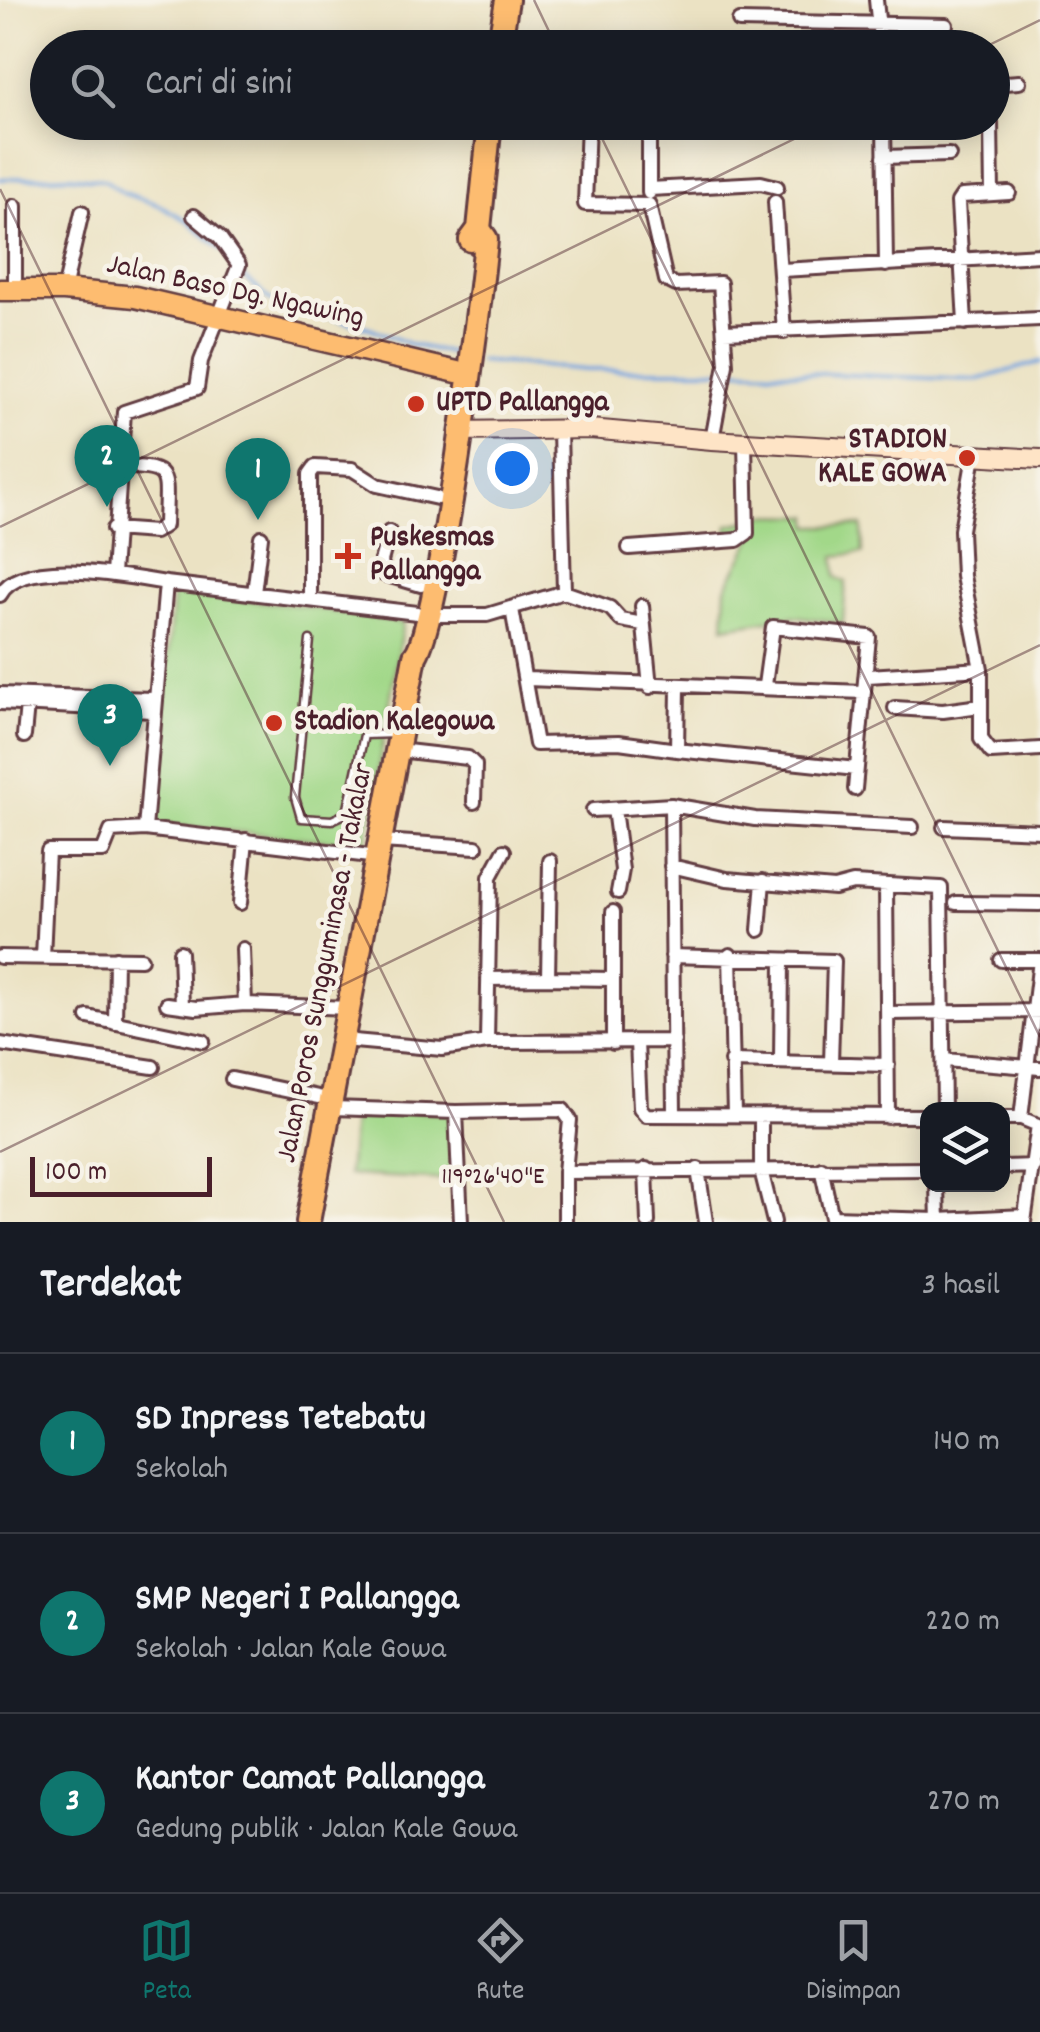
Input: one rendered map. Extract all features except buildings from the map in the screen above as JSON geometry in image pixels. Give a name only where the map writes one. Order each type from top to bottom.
[{"type":"highway","points":[[502,30],[508,0]]},
{"type":"highway","points":[[464,360],[471,236],[479,229],[488,140]]},
{"type":"highway","name":"Jalan Poros Sungguminasa - Takalar","points":[[308,1222],[416,656],[409,646],[423,614],[459,431],[464,360]]},
{"type":"highway","name":"Jalan Poros Sungguminasa - Takalar","points":[[423,614],[422,586],[464,360]]},
{"type":"main road","name":"Jalan Baso Dg. Ngawing","points":[[8,290],[64,290],[150,300],[216,318],[464,360]]},
{"type":"street","points":[[876,0],[879,30]]},
{"type":"street","points":[[740,21],[946,25]]},
{"type":"street","points":[[1010,83],[1019,82]]},
{"type":"street","points":[[587,140],[585,204],[649,205]]},
{"type":"street","points":[[649,140],[649,205],[665,277],[676,285],[720,283],[726,368],[712,440]]},
{"type":"street","points":[[884,140],[886,265]]},
{"type":"street","points":[[991,140],[992,194]]},
{"type":"street","points":[[884,157],[948,155]]},
{"type":"street","points":[[650,188],[761,182],[777,187]]},
{"type":"street","points":[[965,323],[959,261],[960,198],[1009,193]]},
{"type":"street","points":[[776,202],[784,332]]},
{"type":"street","points":[[8,290],[16,206]]},
{"type":"street","points":[[64,290],[82,212]]},
{"type":"street","points":[[113,574],[124,412],[197,388],[200,361],[236,272],[229,248],[194,216]]},
{"type":"street","points":[[782,270],[1040,256]]},
{"type":"street","points":[[724,332],[1040,319]]},
{"type":"street","points":[[560,430],[564,592]]},
{"type":"street","points":[[459,431],[636,431],[712,440],[1040,458]]},
{"type":"street","points":[[629,548],[736,540],[747,533],[745,442]]},
{"type":"street","points":[[974,456],[961,530],[964,588],[981,669],[980,740],[987,750],[1040,749]]},
{"type":"street","points":[[114,529],[155,532],[165,525],[166,487],[160,471],[154,466],[118,467]]},
{"type":"street","points":[[310,598],[310,474],[315,467],[352,469],[376,485],[437,498]]},
{"type":"street","points":[[389,532],[381,562],[384,574],[422,586]]},
{"type":"street","points":[[254,593],[260,537]]},
{"type":"street","points":[[0,595],[8,584],[32,575],[113,574],[457,618],[512,609],[564,592],[610,608],[621,620],[643,624]]},
{"type":"street","points":[[144,830],[152,705],[166,583]]},
{"type":"street","points":[[642,606],[650,687]]},
{"type":"street","points":[[512,609],[526,679],[530,730],[536,744],[619,742],[856,768]]},
{"type":"street","points":[[765,685],[769,631],[778,626],[869,637],[855,789]]},
{"type":"street","points":[[868,676],[981,669]]},
{"type":"street","points":[[526,679],[588,679],[678,688],[765,685],[863,692]]},
{"type":"street","points":[[677,750],[678,688]]},
{"type":"street","points":[[0,694],[152,705]]},
{"type":"street","points":[[0,704],[97,703]]},
{"type":"street","points":[[24,736],[27,705]]},
{"type":"street","points":[[895,708],[944,711],[980,706]]},
{"type":"street","points":[[400,742],[468,758],[474,765],[474,802]]},
{"type":"street","points":[[671,805],[674,1115]]},
{"type":"street","points":[[593,810],[671,805],[755,819],[912,827]]},
{"type":"street","points":[[614,808],[622,870],[618,892]]},
{"type":"street","points":[[944,827],[1040,831]]},
{"type":"street","points":[[43,957],[48,851],[103,851],[111,831],[144,830],[379,849],[476,846]]},
{"type":"street","points":[[240,903],[246,840]]},
{"type":"street","points":[[486,1042],[490,877],[504,852]]},
{"type":"street","points":[[548,978],[550,862]]},
{"type":"street","points":[[671,866],[834,888],[886,885],[933,887],[943,892],[944,1102]]},
{"type":"street","points":[[759,930],[763,881]]},
{"type":"street","points":[[886,885],[888,1117]]},
{"type":"street","points":[[956,903],[1040,904]]},
{"type":"street","points":[[613,912],[613,1043]]},
{"type":"street","points":[[243,949],[244,1004]]},
{"type":"street","points":[[180,952],[175,1005],[350,1008]]},
{"type":"street","points":[[730,955],[734,1114]]},
{"type":"street","points":[[672,956],[834,961],[831,1064]]},
{"type":"street","points":[[0,957],[141,958]]},
{"type":"street","points":[[115,1023],[116,958]]},
{"type":"street","points":[[781,1061],[782,960]]},
{"type":"street","points":[[1001,960],[1040,960],[1034,1067],[1021,1118]]},
{"type":"street","points":[[488,979],[612,979]]},
{"type":"street","points":[[888,1012],[1037,1010]]},
{"type":"street","points":[[88,1017],[204,1041]]},
{"type":"street","points":[[343,1040],[442,1049],[486,1042],[674,1041]]},
{"type":"street","points":[[637,1042],[642,1113],[920,1116]]},
{"type":"street","points":[[0,1044],[153,1067]]},
{"type":"street","points":[[945,1060],[1034,1067]]},
{"type":"street","points":[[732,1062],[888,1064]]},
{"type":"street","points":[[232,1079],[332,1104],[456,1112],[566,1112],[570,1120],[564,1172],[565,1222]]},
{"type":"street","points":[[456,1112],[461,1222]]},
{"type":"street","points":[[761,1116],[761,1170],[774,1222]]},
{"type":"street","points":[[821,1168],[832,1220],[1025,1219],[1035,1185],[1039,1125],[1010,1118]]},
{"type":"street","points":[[1010,1167],[1034,1166]]},
{"type":"street","points":[[698,1168],[706,1222]]},
{"type":"street","points":[[564,1172],[920,1169]]},
{"type":"street","points":[[646,1170],[648,1222]]},
{"type":"street","points":[[937,1192],[938,1221]]},
{"type":"lane","points":[[310,640],[295,797],[301,818],[332,820],[347,812],[364,734],[400,742]]},
{"type":"green space","points":[[753,515],[810,516],[810,526],[862,526],[863,553],[835,556],[836,577],[846,582],[843,623],[795,616],[724,627],[726,588],[753,537],[727,537],[728,525],[749,521]]},
{"type":"green space","name":"Stadion Kalegowa","points":[[173,594],[288,604],[403,623],[366,844],[154,824]]},
{"type":"green space","points":[[354,1108],[455,1114],[450,1180],[348,1175]]},
{"type":"waterway","points":[[0,179],[68,176],[105,180],[123,193],[157,204],[188,221],[222,250]]},
{"type":"waterway","points":[[240,273],[270,300],[370,328],[412,345],[461,355]]},
{"type":"waterway","points":[[480,361],[587,370],[719,370]]},
{"type":"waterway","points":[[729,370],[976,380],[1040,362]]},
{"type":"place","name":"UPTD Pallangga","points":[[416,404]]},
{"type":"place","name":"STADION KALE GOWA","points":[[967,458]]},
{"type":"place","name":"SMP Negeri I Pallangga","points":[[107,507]]},
{"type":"place","name":"SD Inpress Tetebatu","points":[[258,520]]},
{"type":"place","name":"Puskesmas Pallangga","points":[[348,556]]},
{"type":"place","name":"Stadion Kalegowa","points":[[274,723]]},
{"type":"place","name":"Kantor Camat Pallangga","points":[[110,766]]}]
